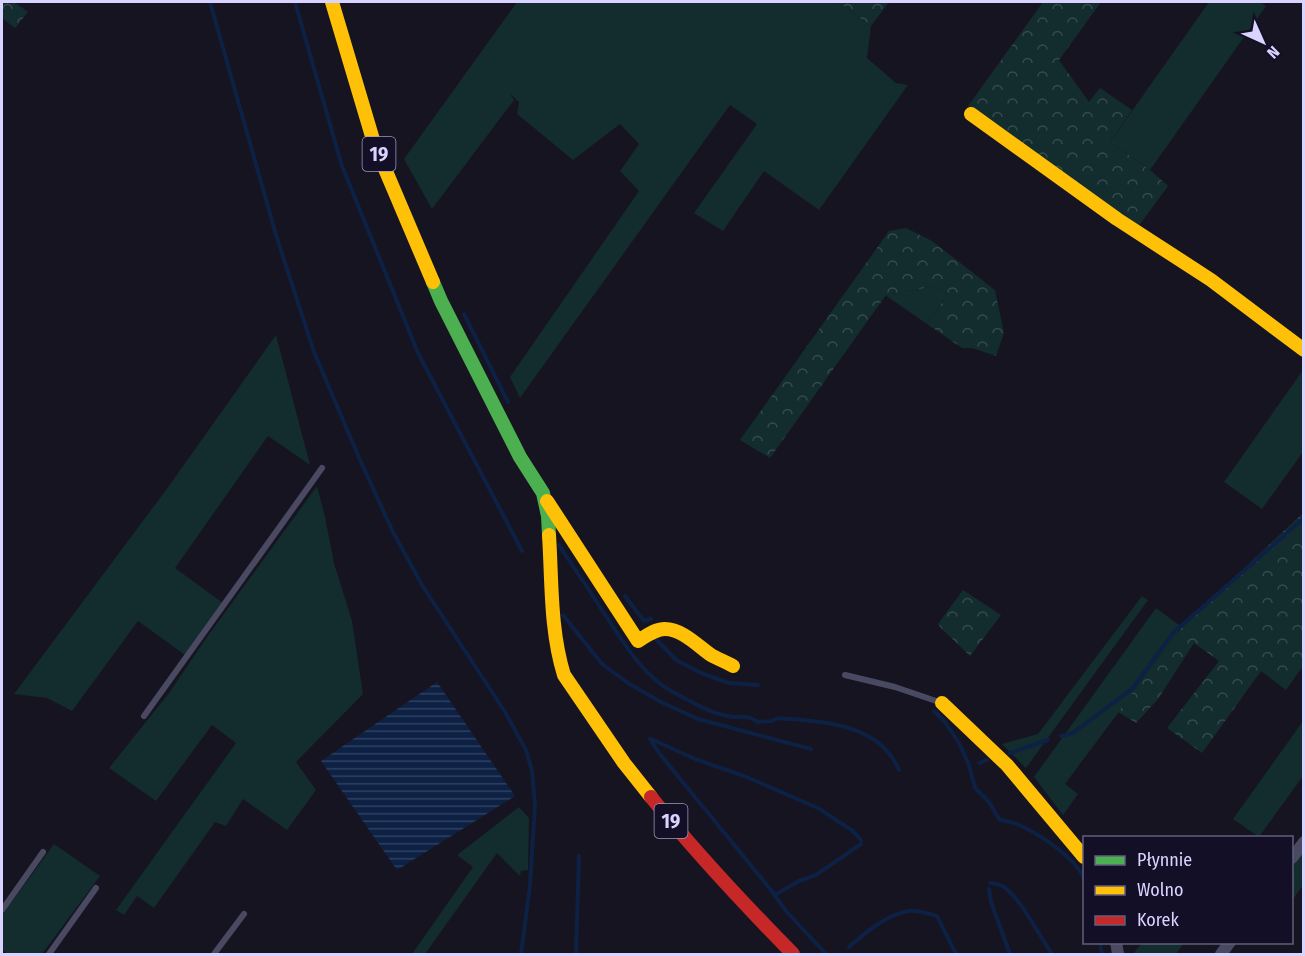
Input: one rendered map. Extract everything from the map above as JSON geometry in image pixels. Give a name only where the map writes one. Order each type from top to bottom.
[{"type":"main road","name":"19","points":[[332,2],[375,143],[437,290],[520,457],[543,493],[550,532],[555,634],[564,675],[624,763],[666,816],[793,954]]},
{"type":"main road","points":[[971,114],[1117,219],[1211,280],[1304,350]]},
{"type":"main road","points":[[543,493],[638,641],[652,632],[662,629],[670,630],[681,634],[716,658],[733,666]]},
{"type":"main road","points":[[942,704],[1007,765],[1083,856]]},
{"type":"street","points":[[1293,857],[1304,842]]},
{"type":"lane","points":[[144,716],[322,468]]},
{"type":"lane","points":[[845,675],[895,687],[942,704]]},
{"type":"lane","points":[[2,910],[43,852]]},
{"type":"lane","points":[[49,954],[96,888]]},
{"type":"lane","points":[[214,954],[244,914]]},
{"type":"green space","points":[[2,2],[14,2],[28,12],[15,28],[2,18]]},
{"type":"green space","points":[[517,2],[838,2],[871,26],[867,58],[896,83],[908,85],[819,210],[764,171],[723,231],[694,213],[757,124],[730,105],[520,398],[510,377],[639,191],[620,171],[639,144],[620,124],[573,160],[517,114],[519,102],[510,94],[514,100],[432,209],[404,159]]},
{"type":"green space","points":[[838,2],[889,2],[871,26]]},
{"type":"green space","points":[[1043,2],[1101,2],[1059,60],[1089,102],[1100,88],[1132,110],[1110,142],[1150,170],[1168,186],[1138,227],[1033,155],[968,106]]},
{"type":"green space","points":[[1209,2],[1260,2],[1266,6],[1150,170],[1110,142]]},
{"type":"green space","points":[[906,228],[932,241],[995,290],[1004,333],[996,356],[972,348],[962,348],[927,324],[948,294],[936,286],[886,295],[770,458],[740,440],[889,231]]},
{"type":"green space","points":[[936,286],[948,294],[927,324],[885,295]]},
{"type":"green space","points":[[276,335],[310,465],[268,436],[175,568],[223,603],[185,655],[138,621],[72,711],[47,698],[14,694],[166,490]]},
{"type":"green space","points":[[1303,370],[1303,452],[1262,509],[1224,482]]},
{"type":"green space","points":[[317,486],[334,563],[352,621],[363,694],[296,762],[316,790],[287,830],[243,799],[226,826],[215,822],[154,908],[137,896],[124,915],[116,910],[236,743],[212,725],[156,801],[109,768],[169,693]]},
{"type":"green space","points":[[1303,513],[1303,666],[1286,690],[1261,671],[1202,753],[1167,728],[1219,661],[1194,643],[1158,699],[1136,723],[1118,712],[1185,623]]},
{"type":"green space","points":[[963,590],[1001,615],[970,656],[938,624]]},
{"type":"green space","points":[[1142,596],[1148,600],[1026,768],[1002,744],[1038,734]]},
{"type":"green space","points":[[1156,608],[1182,627],[1065,784],[1078,794],[1063,815],[1034,777]]},
{"type":"green space","points":[[1303,721],[1303,776],[1260,836],[1233,819]]},
{"type":"green space","points":[[519,807],[529,818],[528,870],[521,871],[520,876],[497,853],[425,954],[412,954],[473,867],[457,855]]},
{"type":"green space","points":[[54,844],[100,876],[42,954],[8,954],[2,950],[2,915]]},
{"type":"green space","points":[[1303,850],[1303,885],[1293,900],[1293,865]]},
{"type":"green space","points":[[1141,944],[1183,944],[1176,954],[1133,954]]},
{"type":"water","points":[[437,682],[515,796],[397,870],[321,761]]},
{"type":"waterway","points":[[210,2],[276,235],[314,352],[393,532],[422,585],[505,712],[526,750],[532,771],[535,805],[530,885],[521,954]]},
{"type":"waterway","points":[[295,2],[342,166],[418,353],[522,551]]},
{"type":"waterway","points":[[464,314],[508,402]]},
{"type":"waterway","points":[[1061,736],[1073,733],[1133,688],[1173,633],[1304,518]]},
{"type":"waterway","points":[[559,545],[633,656],[662,685],[699,706],[727,716],[746,717],[758,722],[778,718],[813,721],[848,728],[878,742],[890,754],[899,770]]},
{"type":"waterway","points":[[625,596],[644,621],[651,619]]},
{"type":"waterway","points":[[563,615],[602,664],[628,683],[661,702],[698,719],[811,749]]},
{"type":"waterway","points":[[657,640],[676,660],[701,673],[729,683],[758,685]]},
{"type":"waterway","points":[[934,711],[945,722],[959,743],[969,765],[975,788],[989,802],[999,819],[1017,824],[1035,833],[1065,855],[1083,877]]},
{"type":"waterway","points":[[650,739],[786,911],[826,954]]},
{"type":"waterway","points":[[651,739],[818,808],[853,831],[861,840]]},
{"type":"waterway","points":[[1010,753],[1048,740]]},
{"type":"waterway","points":[[979,763],[987,760]]},
{"type":"waterway","points":[[775,895],[799,881],[816,875],[861,844]]},
{"type":"waterway","points":[[576,954],[579,856]]},
{"type":"waterway","points":[[990,883],[1002,886],[1010,893],[1052,954]]},
{"type":"waterway","points":[[989,889],[991,902],[1010,954]]},
{"type":"waterway","points":[[849,947],[884,920],[900,913],[915,911],[937,916],[956,954]]},
{"type":"waterway","points":[[1100,944],[1102,954]]},
{"type":"traffic: fast","points":[[433,282],[520,457],[543,493],[549,535]]},
{"type":"traffic: slow","points":[[332,2],[374,143],[433,282]]},
{"type":"traffic: slow","points":[[971,114],[1117,219],[1211,280],[1304,350]]},
{"type":"traffic: slow","points":[[547,501],[638,641],[658,630],[671,630],[684,635],[711,655],[733,666]]},
{"type":"traffic: slow","points":[[549,535],[554,623],[564,675],[624,763],[651,797]]},
{"type":"traffic: slow","points":[[942,703],[1007,765],[1083,856]]},
{"type":"traffic: jam","points":[[651,797],[720,877],[793,954]]}]
